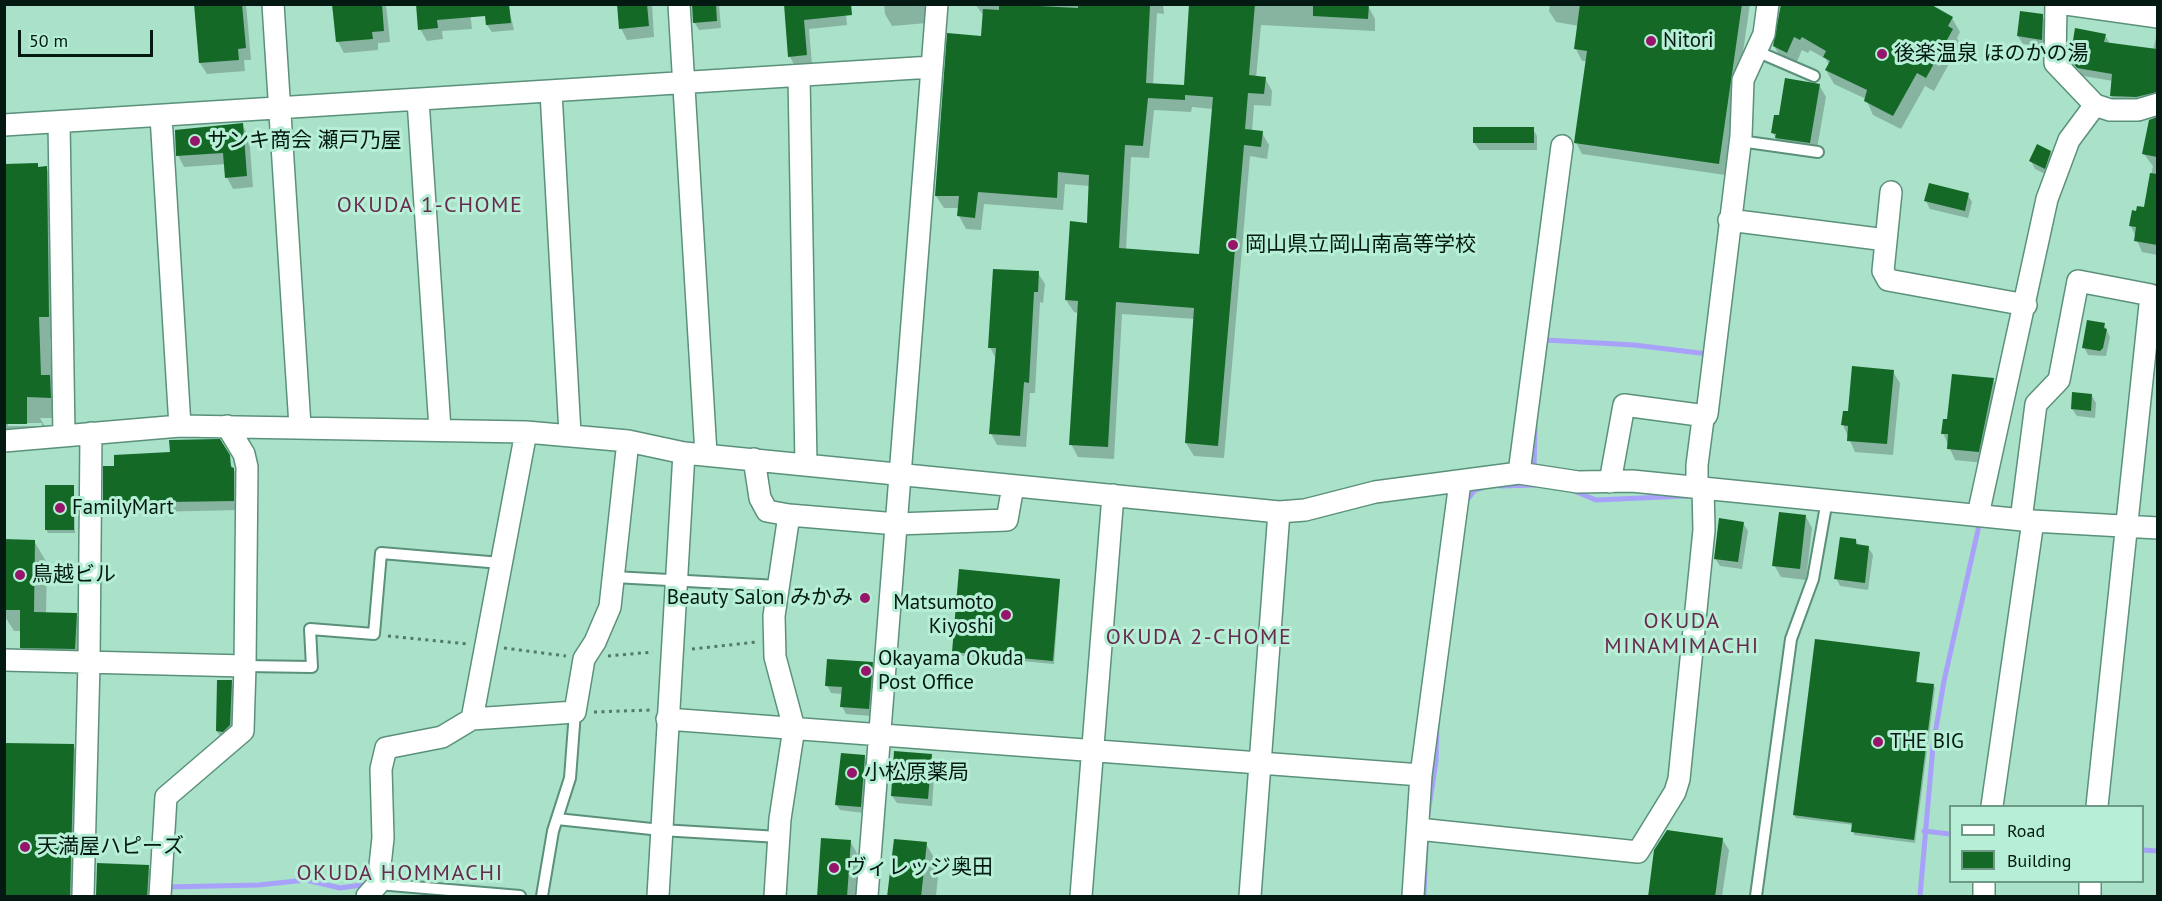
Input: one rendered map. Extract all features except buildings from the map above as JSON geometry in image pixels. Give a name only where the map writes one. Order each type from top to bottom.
[{"type":"street","points":[[273,4],[300,426]]},
{"type":"street","points":[[679,4],[706,454]]},
{"type":"street","points":[[867,897],[937,4]]},
{"type":"street","points":[[1424,829],[1638,852],[1675,792],[1679,779],[1704,530],[1697,465],[1716,345],[1728,220],[1740,141],[1743,80],[1764,34],[1768,4]]},
{"type":"street","points":[[2056,4],[2055,63],[2095,105],[2110,110],[2138,110],[2157,104]]},
{"type":"street","points":[[2066,4],[2157,17]]},
{"type":"street","points":[[4,125],[932,67]]},
{"type":"street","points":[[800,76],[806,464]]},
{"type":"street","points":[[551,92],[570,434]]},
{"type":"street","points":[[418,100],[440,429]]},
{"type":"street","points":[[1978,515],[2026,305],[2035,253],[2057,169],[2069,140],[2095,105]]},
{"type":"street","points":[[161,116],[180,426]]},
{"type":"street","points":[[59,122],[64,436]]},
{"type":"street","points":[[1519,473],[1562,146]]},
{"type":"street","points":[[1891,192],[1883,272],[1888,280],[1895,284],[2026,305]]},
{"type":"street","points":[[1728,220],[1886,240]]},
{"type":"street","points":[[1992,805],[2027,520],[2036,404],[2059,380],[2078,281],[2151,295],[2097,805]]},
{"type":"street","points":[[1610,482],[1624,405],[1706,416]]},
{"type":"street","points":[[4,441],[180,426],[300,426],[526,432],[570,434],[628,441],[684,453],[1279,512],[1305,510],[1375,492],[1519,473],[1578,482],[1632,481],[1700,486],[2027,520],[2126,528],[2157,528]]},
{"type":"street","points":[[160,897],[166,797],[243,731],[247,467],[244,454],[227,426]]},
{"type":"street","points":[[472,719],[526,432]]},
{"type":"street","points":[[83,897],[89,663],[91,433]]},
{"type":"street","points":[[372,890],[383,838],[381,768],[386,748],[442,737],[472,719],[575,712],[584,659],[610,607],[628,441]]},
{"type":"street","points":[[658,897],[684,453]]},
{"type":"street","points":[[754,459],[760,498],[767,511],[789,515],[897,525],[1007,520],[1013,486]]},
{"type":"street","points":[[1413,897],[1424,829],[1421,775],[1460,482]]},
{"type":"street","points":[[1081,897],[1113,495]]},
{"type":"street","points":[[1250,897],[1279,512]]},
{"type":"street","points":[[775,897],[779,837],[794,728],[775,657],[774,616],[789,515]]},
{"type":"street","points":[[4,660],[245,666]]},
{"type":"street","points":[[667,714],[794,728],[1421,775]]},
{"type":"lane","points":[[1756,51],[1814,76]]},
{"type":"lane","points":[[1740,141],[1818,152]]},
{"type":"lane","points":[[1756,897],[1791,639],[1814,579],[1827,500]]},
{"type":"lane","points":[[245,666],[312,667],[310,629],[374,634],[381,553],[501,563]]},
{"type":"lane","points":[[614,577],[778,586]]},
{"type":"lane","points":[[542,897],[557,819],[570,778],[575,712]]},
{"type":"lane","points":[[557,819],[661,830],[779,837]]},
{"type":"lane","points":[[372,890],[520,897]]},
{"type":"path","points":[[575,712],[667,714]]},
{"type":"waterway","points":[[1545,343],[1546,340],[1634,345],[1708,354]]},
{"type":"waterway","points":[[1534,467],[1535,427]]},
{"type":"waterway","points":[[1500,486],[1535,485]]},
{"type":"waterway","points":[[1467,500],[1475,490],[1482,488]]},
{"type":"waterway","points":[[1574,491],[1596,500],[1686,496]]},
{"type":"waterway","points":[[1920,896],[1933,746],[1944,681],[1980,521]]},
{"type":"waterway","points":[[1428,814],[1436,761],[1437,725]]},
{"type":"waterway","points":[[1924,831],[1949,834]]},
{"type":"waterway","points":[[1424,896],[1426,844]]},
{"type":"waterway","points":[[2144,850],[2158,851]]},
{"type":"waterway","points":[[166,887],[259,885],[306,880],[340,888],[369,884]]},
{"type":"place","name":"Nitori","points":[[1651,41]]},
{"type":"place","name":"後楽温泉 ほのかの湯","points":[[1882,54]]},
{"type":"place","name":"サンキ商会 瀬戸乃屋","points":[[195,141]]},
{"type":"place","name":"岡山県立岡山南高等学校","points":[[1233,245]]},
{"type":"place","name":"FamilyMart","points":[[60,508]]},
{"type":"place","name":"鳥越ビル","points":[[20,575]]},
{"type":"place","name":"Beauty Salon みかみ","points":[[865,598]]},
{"type":"place","name":"Matsumoto Kiyoshi","points":[[1006,615]]},
{"type":"place","name":"Okayama Okuda Post Office","points":[[866,671]]},
{"type":"place","name":"THE BIG","points":[[1878,742]]},
{"type":"place","name":"小松原薬局","points":[[852,773]]},
{"type":"place","name":"天満屋ハピーズ","points":[[25,847]]},
{"type":"place","name":"ヴィレッジ奥田","points":[[834,868]]},
{"type":"district","name":"OKUDA 1-CHOME","points":[[430,206]]},
{"type":"district","name":"OKUDA MINAMIMACHI","points":[[1682,634]]},
{"type":"district","name":"OKUDA 2-CHOME","points":[[1199,638]]},
{"type":"district","name":"OKUDA HOMMACHI","points":[[400,874]]}]
